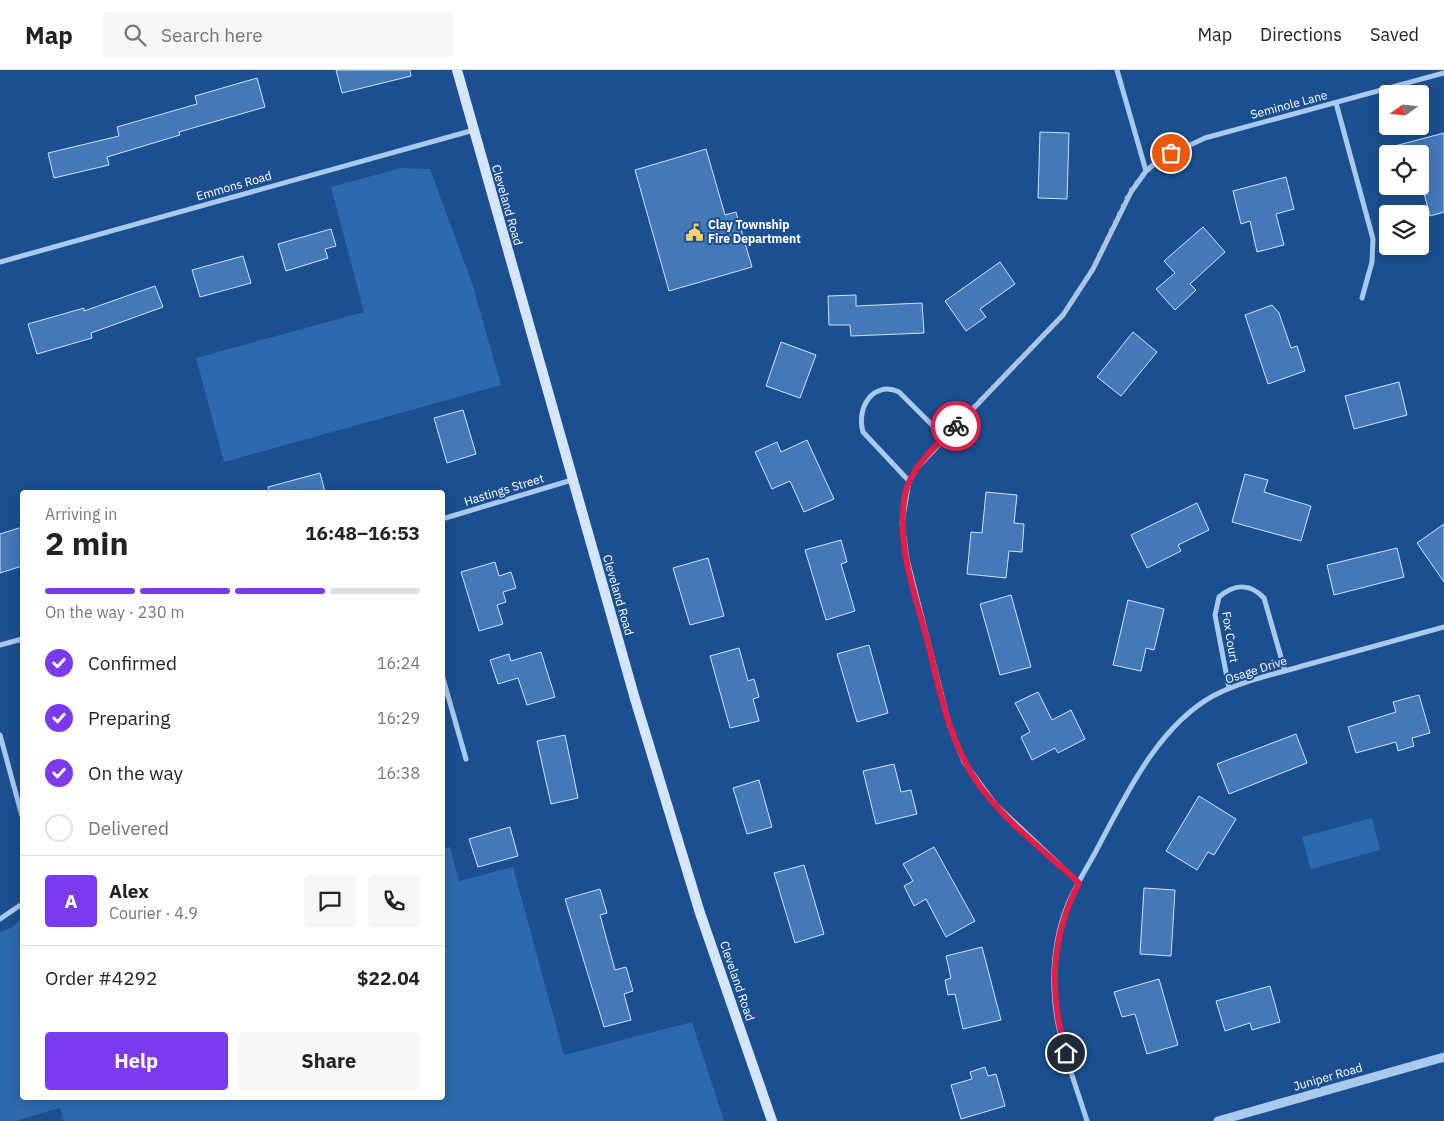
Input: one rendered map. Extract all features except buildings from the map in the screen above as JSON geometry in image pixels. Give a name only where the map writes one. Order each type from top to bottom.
[{"type":"main road","name":"Cleveland Road","points":[[457,70],[572,480],[700,913],[772,1121]]},
{"type":"street","points":[[1117,70],[1146,171]]},
{"type":"street","name":"Seminole Lane","points":[[909,481],[945,438],[1063,315],[1082,288],[1130,192],[1146,171],[1160,159],[1205,138],[1444,73]]},
{"type":"street","points":[[1336,103],[1373,239],[1372,262],[1362,298]]},
{"type":"street","name":"Emmons Road","points":[[0,262],[474,130]]},
{"type":"street","points":[[945,438],[899,392],[883,388],[875,391],[867,400],[862,411],[860,422],[863,432],[909,481],[902,523],[907,559],[949,724],[964,762],[995,804],[1079,883]]},
{"type":"street","name":"Hastings Street","points":[[445,518],[572,480]]},
{"type":"street","name":"Fox Court","points":[[1229,688],[1214,614],[1218,597],[1232,588],[1242,586],[1256,590],[1264,598],[1285,671]]},
{"type":"street","name":"Osage Drive","points":[[1086,1121],[1061,1036],[1054,989],[1055,955],[1068,903],[1122,803],[1156,750],[1174,728],[1197,708],[1229,688],[1444,627]]},
{"type":"street","points":[[0,645],[20,640]]},
{"type":"street","points":[[445,686],[466,759]]},
{"type":"street","points":[[0,735],[20,809]]},
{"type":"street","points":[[0,919],[20,905]]},
{"type":"street","name":"Juniper Road","points":[[1218,1121],[1444,1057]]},
{"type":"shaded area","points":[[401,168],[430,169],[472,283],[501,385],[224,462],[196,358],[364,312],[331,187]]},
{"type":"shaded area","points":[[1372,818],[1380,850],[1311,869],[1302,837]]},
{"type":"shaded area","points":[[450,847],[459,881],[513,867],[564,1055],[692,1022],[724,1121],[64,1121],[60,1108],[16,1121],[0,1121],[0,932],[11,928],[20,920],[20,1100],[445,1100],[445,848]]},
{"type":"way so far","points":[[956,426],[1025,357],[1063,315],[1093,269],[1130,192],[1146,171],[1160,159],[1171,153]]},
{"type":"place","name":"Clay Township Fire Department","points":[[694,232]]},
{"type":"route","points":[[956,426],[918,468],[909,481],[902,523],[907,559],[949,724],[964,762],[995,804],[1079,883],[1068,903],[1055,955],[1054,989],[1056,1009],[1066,1053]]}]
